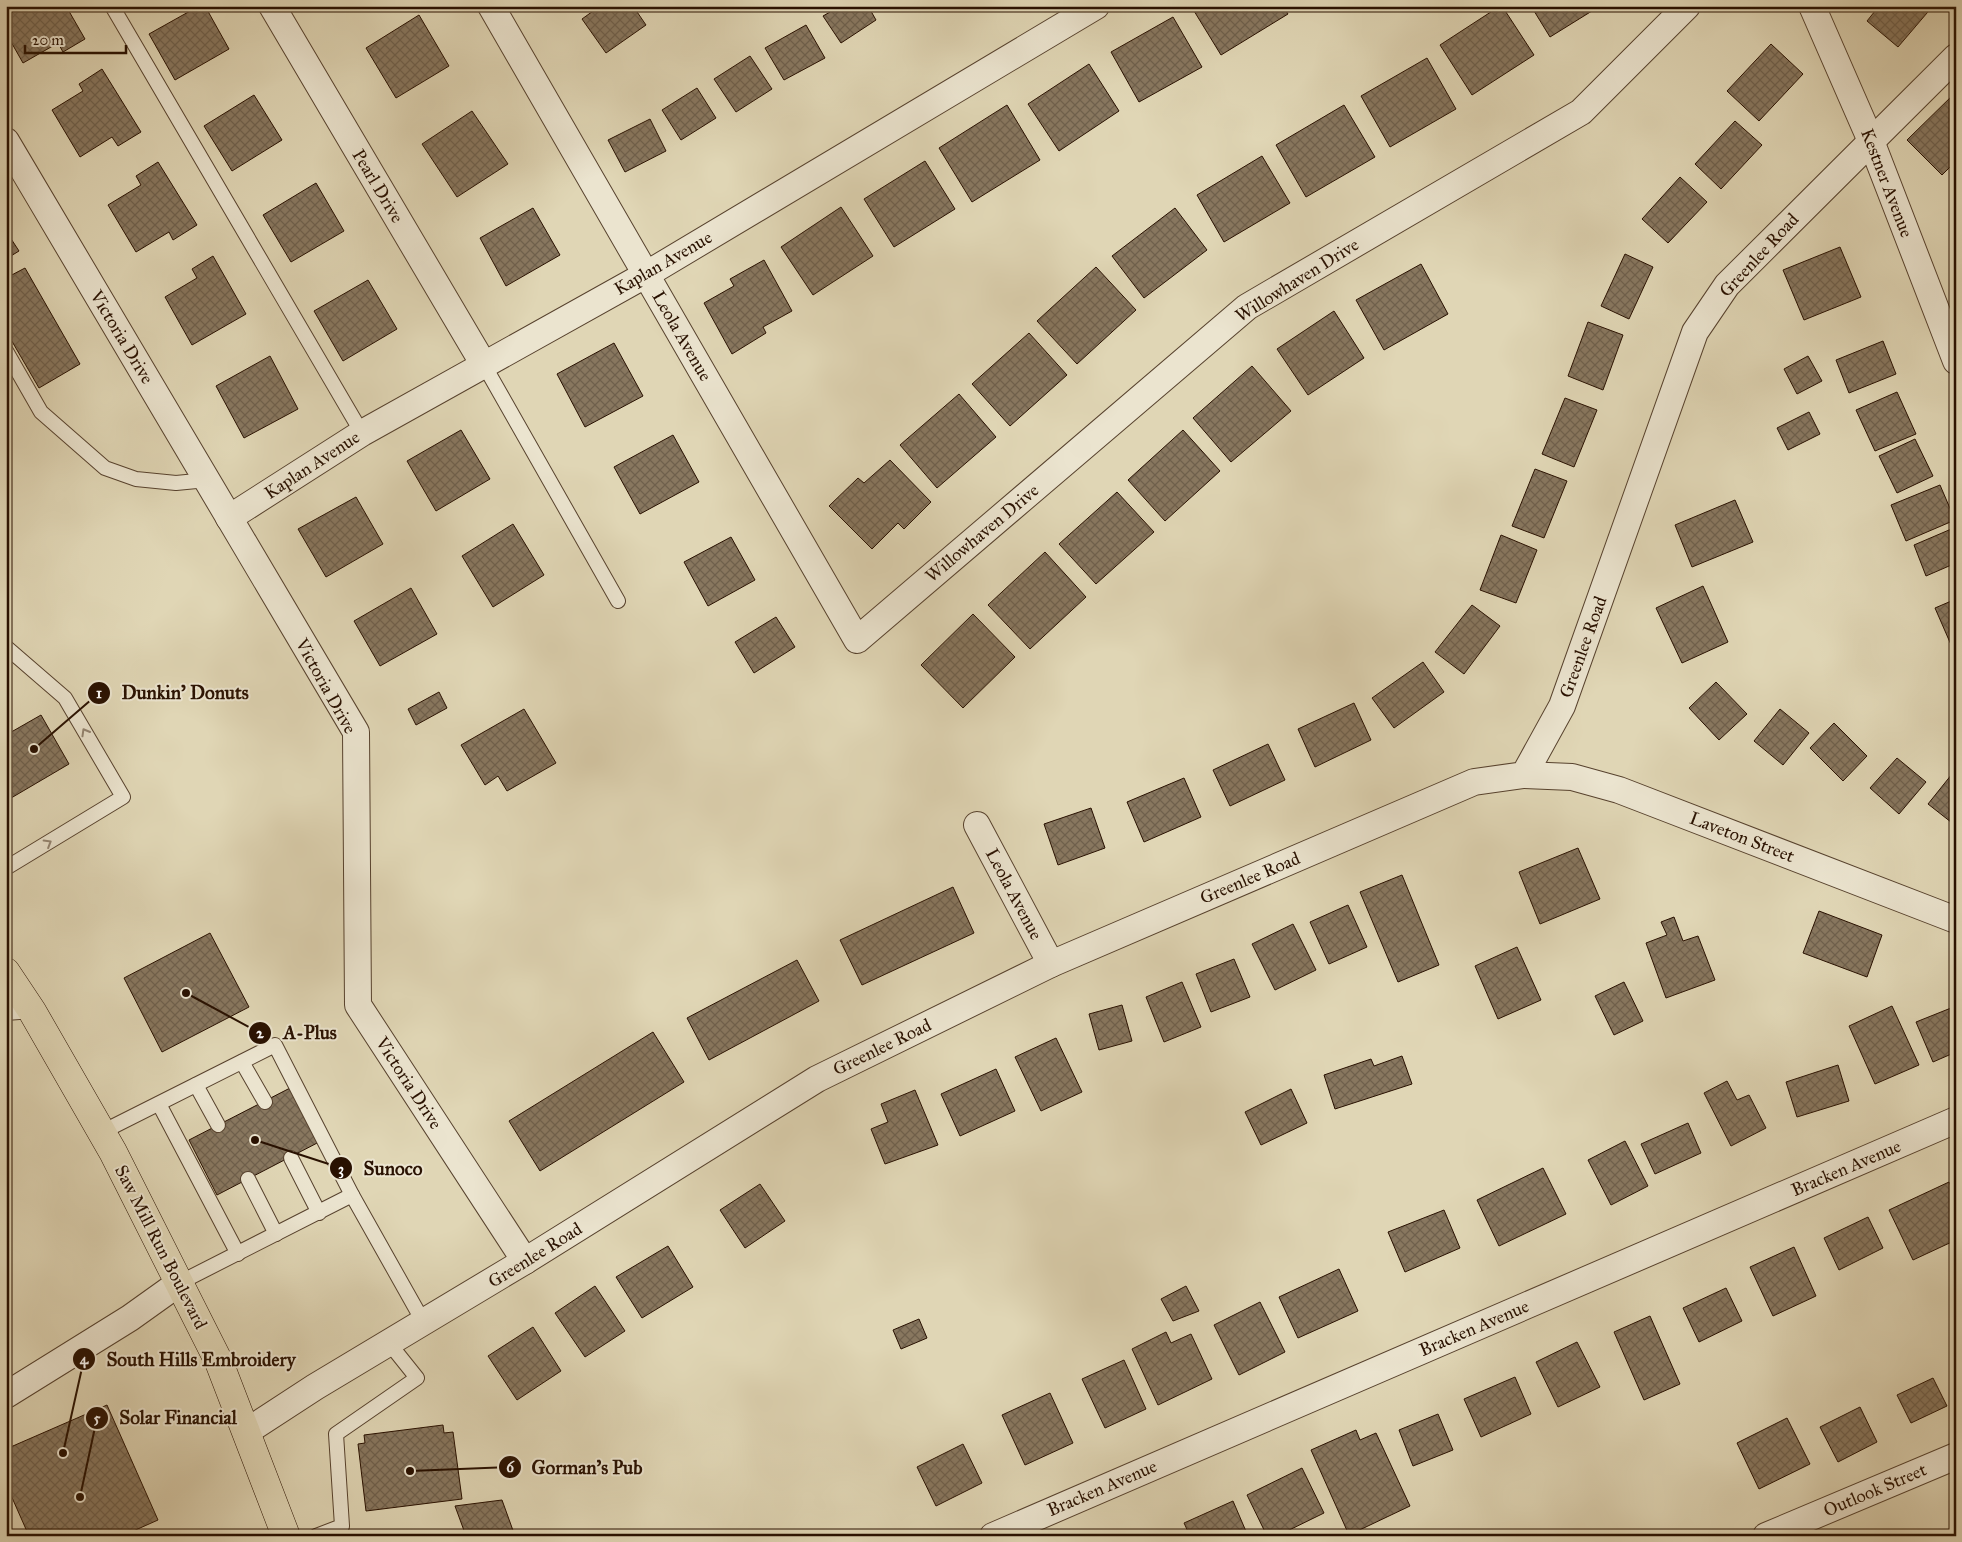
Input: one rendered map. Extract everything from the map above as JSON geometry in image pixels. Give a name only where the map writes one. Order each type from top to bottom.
[{"type":"highway","name":"Saw Mill Run Boulevard","points":[[6,972],[19,1012],[102,1132],[219,1362],[286,1536]]},
{"type":"street","name":"Pearl Drive","points":[[272,6],[484,365]]},
{"type":"street","name":"Leola Avenue","points":[[491,6],[857,640]]},
{"type":"street","name":"Kaplan Avenue","points":[[229,518],[362,433],[647,274],[1096,6]]},
{"type":"street","name":"Willowhaven Drive","points":[[857,640],[1247,307],[1581,112],[1687,6]]},
{"type":"street","name":"Kestner Avenue","points":[[1812,6],[1871,141],[1956,361]]},
{"type":"street","name":"Greenlee Road","points":[[246,1432],[817,1079],[1051,964],[1474,782],[1524,776],[1562,706],[1695,332],[1727,285],[1956,58]]},
{"type":"street","name":"Victoria Drive","points":[[6,141],[356,732],[358,1005],[525,1261]]},
{"type":"street","name":"Laveton Street","points":[[1524,776],[1572,777],[1619,790],[1956,920]]},
{"type":"street","name":"Leola Avenue","points":[[977,825],[1051,964]]},
{"type":"street","name":"Bracken Avenue","points":[[993,1536],[1956,1120]]},
{"type":"street","points":[[6,1395],[130,1318],[179,1283]]},
{"type":"street","name":"Outlook Street","points":[[1766,1536],[1956,1456]]},
{"type":"lane","points":[[112,6],[362,433]]},
{"type":"lane","points":[[6,351],[41,412],[105,468],[136,479],[176,483],[207,480]]},
{"type":"lane","points":[[484,365],[618,601]]},
{"type":"lane","points":[[6,647],[64,698],[123,797],[6,868]]},
{"type":"lane","points":[[102,1132],[275,1045],[352,1195],[424,1323]]},
{"type":"lane","points":[[242,1062],[265,1102]]},
{"type":"lane","points":[[196,1085],[218,1125]]},
{"type":"lane","points":[[159,1104],[238,1254]]},
{"type":"lane","points":[[291,1158],[318,1213]]},
{"type":"lane","points":[[248,1179],[276,1234]]},
{"type":"lane","points":[[179,1283],[352,1195]]},
{"type":"lane","points":[[316,1536],[342,1526],[336,1434],[417,1378],[389,1343]]},
{"type":"building","points":[[13,6],[66,6],[85,39],[63,52],[58,43],[23,63],[6,33],[6,10]]},
{"type":"building","points":[[199,6],[205,6],[229,49],[175,80],[149,34]]},
{"type":"building","points":[[600,6],[633,6],[646,25],[606,53],[582,19]]},
{"type":"building","points":[[826,6],[868,6],[876,20],[841,43],[823,16],[830,12]]},
{"type":"building","points":[[1191,6],[1283,6],[1288,14],[1221,55]]},
{"type":"building","points":[[1502,6],[1534,55],[1472,95],[1440,45]]},
{"type":"building","points":[[1531,6],[1600,6],[1550,37]]},
{"type":"building","points":[[1879,6],[1933,6],[1898,47],[1867,21]]},
{"type":"building","points":[[419,15],[449,66],[396,98],[366,48]]},
{"type":"building","points":[[1173,17],[1202,67],[1139,102],[1111,52]]},
{"type":"building","points":[[806,25],[825,58],[784,80],[765,48]]},
{"type":"building","points":[[1771,44],[1803,74],[1759,121],[1727,91]]},
{"type":"building","points":[[750,56],[772,89],[736,112],[714,79]]},
{"type":"building","points":[[1427,58],[1456,109],[1390,147],[1361,96]]},
{"type":"building","points":[[1089,64],[1119,111],[1059,151],[1028,104]]},
{"type":"building","points":[[102,69],[141,132],[118,146],[112,137],[80,157],[52,110],[83,91],[79,84]]},
{"type":"building","points":[[697,88],[716,118],[681,140],[662,110]]},
{"type":"building","points":[[1956,92],[1956,161],[1942,175],[1907,140]]},
{"type":"building","points":[[254,95],[282,140],[232,171],[204,126]]},
{"type":"building","points":[[1007,105],[1040,160],[972,202],[939,148]]},
{"type":"building","points":[[1344,105],[1375,157],[1306,197],[1276,145]]},
{"type":"building","points":[[472,111],[508,164],[457,197],[422,144]]},
{"type":"building","points":[[650,119],[666,151],[625,172],[608,140]]},
{"type":"building","points":[[1735,121],[1762,145],[1721,189],[1695,164]]},
{"type":"building","points":[[1262,156],[1290,203],[1224,242],[1197,195]]},
{"type":"building","points":[[925,161],[955,209],[894,247],[864,199]]},
{"type":"building","points":[[158,162],[197,225],[173,240],[169,232],[136,252],[108,205],[141,185],[136,176]]},
{"type":"building","points":[[1680,177],[1707,202],[1668,243],[1642,219]]},
{"type":"building","points":[[316,183],[344,231],[291,262],[263,215]]},
{"type":"building","points":[[841,207],[873,256],[813,295],[781,247]]},
{"type":"building","points":[[533,208],[560,255],[506,286],[480,238]]},
{"type":"building","points":[[1175,208],[1207,250],[1144,298],[1112,256]]},
{"type":"building","points":[[6,231],[19,251],[6,259]]},
{"type":"building","points":[[1840,247],[1861,297],[1804,320],[1783,270]]},
{"type":"building","points":[[1625,254],[1653,267],[1629,319],[1601,306]]},
{"type":"building","points":[[213,256],[246,314],[192,345],[165,297],[197,278],[192,269]]},
{"type":"building","points":[[764,260],[792,311],[763,327],[766,333],[732,354],[704,303],[734,286],[730,279]]},
{"type":"building","points":[[1421,264],[1448,314],[1384,350],[1356,300]]},
{"type":"building","points":[[1096,267],[1136,310],[1077,364],[1037,321]]},
{"type":"building","points":[[25,268],[80,364],[39,388],[6,331],[6,278]]},
{"type":"building","points":[[368,280],[397,329],[343,361],[314,311]]},
{"type":"building","points":[[1334,311],[1364,358],[1308,395],[1277,349]]},
{"type":"building","points":[[1588,322],[1623,335],[1603,390],[1568,376]]},
{"type":"building","points":[[1029,333],[1067,375],[1010,426],[972,384]]},
{"type":"building","points":[[1883,341],[1896,374],[1849,393],[1836,360]]},
{"type":"building","points":[[614,343],[643,396],[585,427],[557,374]]},
{"type":"building","points":[[270,356],[298,409],[244,438],[216,386]]},
{"type":"building","points":[[1808,356],[1822,381],[1797,394],[1784,369]]},
{"type":"building","points":[[1252,366],[1291,411],[1231,462],[1193,418]]},
{"type":"building","points":[[1897,392],[1916,434],[1875,451],[1856,410]]},
{"type":"building","points":[[959,394],[996,437],[937,488],[900,445]]},
{"type":"building","points":[[1565,398],[1597,410],[1574,467],[1542,454]]},
{"type":"building","points":[[1809,412],[1820,434],[1788,450],[1777,428]]},
{"type":"building","points":[[461,430],[490,479],[436,511],[407,461]]},
{"type":"building","points":[[1183,430],[1220,471],[1165,521],[1128,480]]},
{"type":"building","points":[[673,435],[699,482],[640,514],[614,467]]},
{"type":"building","points":[[1915,439],[1933,476],[1897,493],[1879,456]]},
{"type":"building","points":[[890,460],[931,502],[904,529],[898,523],[872,549],[829,506],[858,478],[864,483]]},
{"type":"building","points":[[1535,469],[1567,481],[1544,538],[1512,526]]},
{"type":"building","points":[[1940,485],[1955,520],[1906,541],[1891,505]]},
{"type":"building","points":[[1117,492],[1154,532],[1096,584],[1059,544]]},
{"type":"building","points":[[356,497],[383,544],[326,577],[298,529]]},
{"type":"building","points":[[1735,500],[1753,542],[1692,567],[1675,525]]},
{"type":"building","points":[[513,524],[544,575],[493,607],[462,556]]},
{"type":"building","points":[[1956,527],[1956,563],[1926,576],[1914,545]]},
{"type":"building","points":[[1501,535],[1537,550],[1516,603],[1480,590]]},
{"type":"building","points":[[731,537],[755,580],[708,606],[684,562]]},
{"type":"building","points":[[1045,552],[1086,597],[1030,649],[988,605]]},
{"type":"building","points":[[1703,586],[1728,642],[1682,663],[1656,608]]},
{"type":"building","points":[[411,588],[437,634],[380,666],[354,621]]},
{"type":"building","points":[[1956,599],[1956,645],[1952,647],[1935,608]]},
{"type":"building","points":[[1472,605],[1500,626],[1464,674],[1435,652]]},
{"type":"building","points":[[973,614],[1015,657],[963,708],[921,665]]},
{"type":"building","points":[[776,617],[795,647],[754,673],[735,642]]},
{"type":"building","points":[[1423,662],[1444,692],[1394,728],[1372,698]]},
{"type":"building","points":[[1716,682],[1747,714],[1719,740],[1689,708]]},
{"type":"building","points":[[439,692],[447,708],[416,725],[408,709]]},
{"type":"building","points":[[1354,703],[1371,740],[1315,767],[1298,729]]},
{"type":"building","points":[[524,709],[556,763],[507,791],[498,776],[485,785],[461,745]]},
{"type":"building","points":[[1780,709],[1809,733],[1783,765],[1754,741]]},
{"type":"building","points":[[41,715],[69,764],[6,801],[6,735]]},
{"type":"building","points":[[1834,723],[1867,756],[1843,781],[1810,748]]},
{"type":"building","points":[[1268,744],[1285,780],[1230,806],[1213,770]]},
{"type":"building","points":[[1897,758],[1926,782],[1899,814],[1870,788]]},
{"type":"building","points":[[1956,769],[1956,826],[1928,804]]},
{"type":"building","points":[[1184,778],[1201,817],[1144,842],[1127,802]]},
{"type":"building","points":[[1091,808],[1105,848],[1058,865],[1044,824]]},
{"type":"building","points":[[1578,848],[1600,899],[1540,924],[1519,872]]},
{"type":"building","points":[[1402,875],[1439,965],[1398,982],[1360,892]]},
{"type":"building","points":[[953,887],[974,933],[862,985],[840,940]]},
{"type":"building","points":[[1348,905],[1367,947],[1329,964],[1310,922]]},
{"type":"building","points":[[1819,911],[1882,935],[1867,977],[1803,953]]},
{"type":"building","points":[[1674,917],[1683,941],[1698,936],[1715,980],[1666,998],[1646,943],[1667,935],[1661,922]]},
{"type":"building","points":[[1293,924],[1316,970],[1275,990],[1252,944]]},
{"type":"building","points":[[210,933],[249,1007],[162,1052],[124,978]]},
{"type":"building","points":[[1517,947],[1541,1000],[1498,1019],[1475,966]]},
{"type":"building","points":[[1234,959],[1250,997],[1211,1012],[1196,974]]},
{"type":"building","points":[[797,960],[819,1001],[709,1060],[687,1018]]},
{"type":"building","points":[[1182,982],[1201,1027],[1164,1042],[1146,997]]},
{"type":"building","points":[[1624,982],[1643,1021],[1614,1035],[1595,996]]},
{"type":"building","points":[[1122,1005],[1132,1041],[1099,1050],[1089,1014]]},
{"type":"building","points":[[1892,1006],[1919,1065],[1875,1084],[1849,1026]]},
{"type":"building","points":[[1956,1006],[1956,1052],[1933,1062],[1916,1022]]},
{"type":"building","points":[[653,1032],[684,1082],[540,1171],[509,1121]]},
{"type":"building","points":[[1056,1038],[1082,1092],[1041,1111],[1015,1057]]},
{"type":"building","points":[[1402,1056],[1412,1084],[1335,1109],[1324,1075],[1371,1059],[1374,1066]]},
{"type":"building","points":[[1838,1065],[1849,1101],[1797,1117],[1786,1082]]},
{"type":"building","points":[[996,1069],[1015,1111],[960,1136],[941,1094]]},
{"type":"building","points":[[1727,1081],[1737,1100],[1749,1095],[1766,1128],[1731,1146],[1704,1093]]},
{"type":"building","points":[[292,1087],[321,1141],[217,1195],[189,1140]]},
{"type":"building","points":[[1291,1089],[1307,1123],[1261,1145],[1245,1112]]},
{"type":"building","points":[[915,1090],[938,1145],[885,1164],[871,1129],[888,1122],[881,1104]]},
{"type":"building","points":[[1688,1123],[1701,1153],[1655,1174],[1641,1144]]},
{"type":"building","points":[[1625,1141],[1648,1186],[1611,1205],[1588,1160]]},
{"type":"building","points":[[1543,1168],[1566,1214],[1499,1246],[1477,1200]]},
{"type":"building","points":[[1949,1182],[1956,1196],[1956,1240],[1913,1260],[1889,1210]]},
{"type":"building","points":[[760,1184],[785,1221],[745,1248],[720,1210]]},
{"type":"building","points":[[1444,1210],[1460,1248],[1405,1272],[1388,1232]]},
{"type":"building","points":[[1868,1217],[1883,1248],[1839,1270],[1824,1238]]},
{"type":"building","points":[[668,1246],[693,1287],[642,1318],[616,1277]]},
{"type":"building","points":[[1794,1247],[1816,1296],[1773,1316],[1750,1267]]},
{"type":"building","points":[[1339,1269],[1358,1311],[1298,1338],[1279,1297]]},
{"type":"building","points":[[595,1286],[625,1331],[585,1357],[555,1313]]},
{"type":"building","points":[[1186,1286],[1199,1311],[1173,1321],[1161,1299]]},
{"type":"building","points":[[1726,1288],[1742,1321],[1699,1342],[1683,1308]]},
{"type":"building","points":[[1260,1302],[1285,1352],[1239,1375],[1214,1325]]},
{"type":"building","points":[[1650,1316],[1680,1384],[1644,1400],[1614,1332]]},
{"type":"building","points":[[919,1319],[927,1338],[901,1349],[893,1330]]},
{"type":"building","points":[[533,1327],[561,1371],[517,1400],[488,1356]]},
{"type":"building","points":[[1166,1332],[1171,1343],[1191,1334],[1212,1379],[1158,1405],[1132,1349]]},
{"type":"building","points":[[1577,1342],[1600,1387],[1558,1407],[1536,1362]]},
{"type":"building","points":[[1124,1360],[1146,1409],[1105,1428],[1082,1379]]},
{"type":"building","points":[[1515,1377],[1531,1414],[1481,1437],[1464,1399]]},
{"type":"building","points":[[1933,1378],[1947,1406],[1911,1423],[1897,1395]]},
{"type":"building","points":[[1050,1393],[1073,1443],[1025,1465],[1002,1415]]},
{"type":"building","points":[[107,1405],[158,1520],[122,1536],[29,1536],[6,1484],[6,1449]]},
{"type":"building","points":[[1860,1407],[1877,1442],[1838,1462],[1820,1427]]},
{"type":"building","points":[[1438,1414],[1453,1450],[1413,1466],[1399,1430]]},
{"type":"building","points":[[1787,1418],[1810,1464],[1759,1489],[1737,1443]]},
{"type":"building","points":[[443,1425],[444,1433],[453,1432],[462,1499],[366,1511],[358,1444],[365,1443],[364,1435]]},
{"type":"building","points":[[1356,1430],[1360,1440],[1376,1433],[1410,1506],[1349,1535],[1311,1450]]},
{"type":"building","points":[[963,1444],[982,1483],[936,1506],[917,1467]]},
{"type":"building","points":[[1302,1468],[1324,1513],[1277,1536],[1267,1536],[1247,1495]]},
{"type":"building","points":[[502,1500],[515,1536],[466,1536],[455,1506]]},
{"type":"building","points":[[1233,1501],[1248,1536],[1190,1536],[1184,1523]]},
{"type":"place","name":"Dunkin' Donuts","points":[[34,749]]},
{"type":"place","name":"A-Plus","points":[[186,993]]},
{"type":"place","name":"Sunoco","points":[[255,1140]]},
{"type":"place","name":"South Hills Embroidery","points":[[63,1453]]},
{"type":"place","name":"Gorman's Pub","points":[[410,1471]]},
{"type":"place","name":"Solar Financial","points":[[80,1497]]}]
